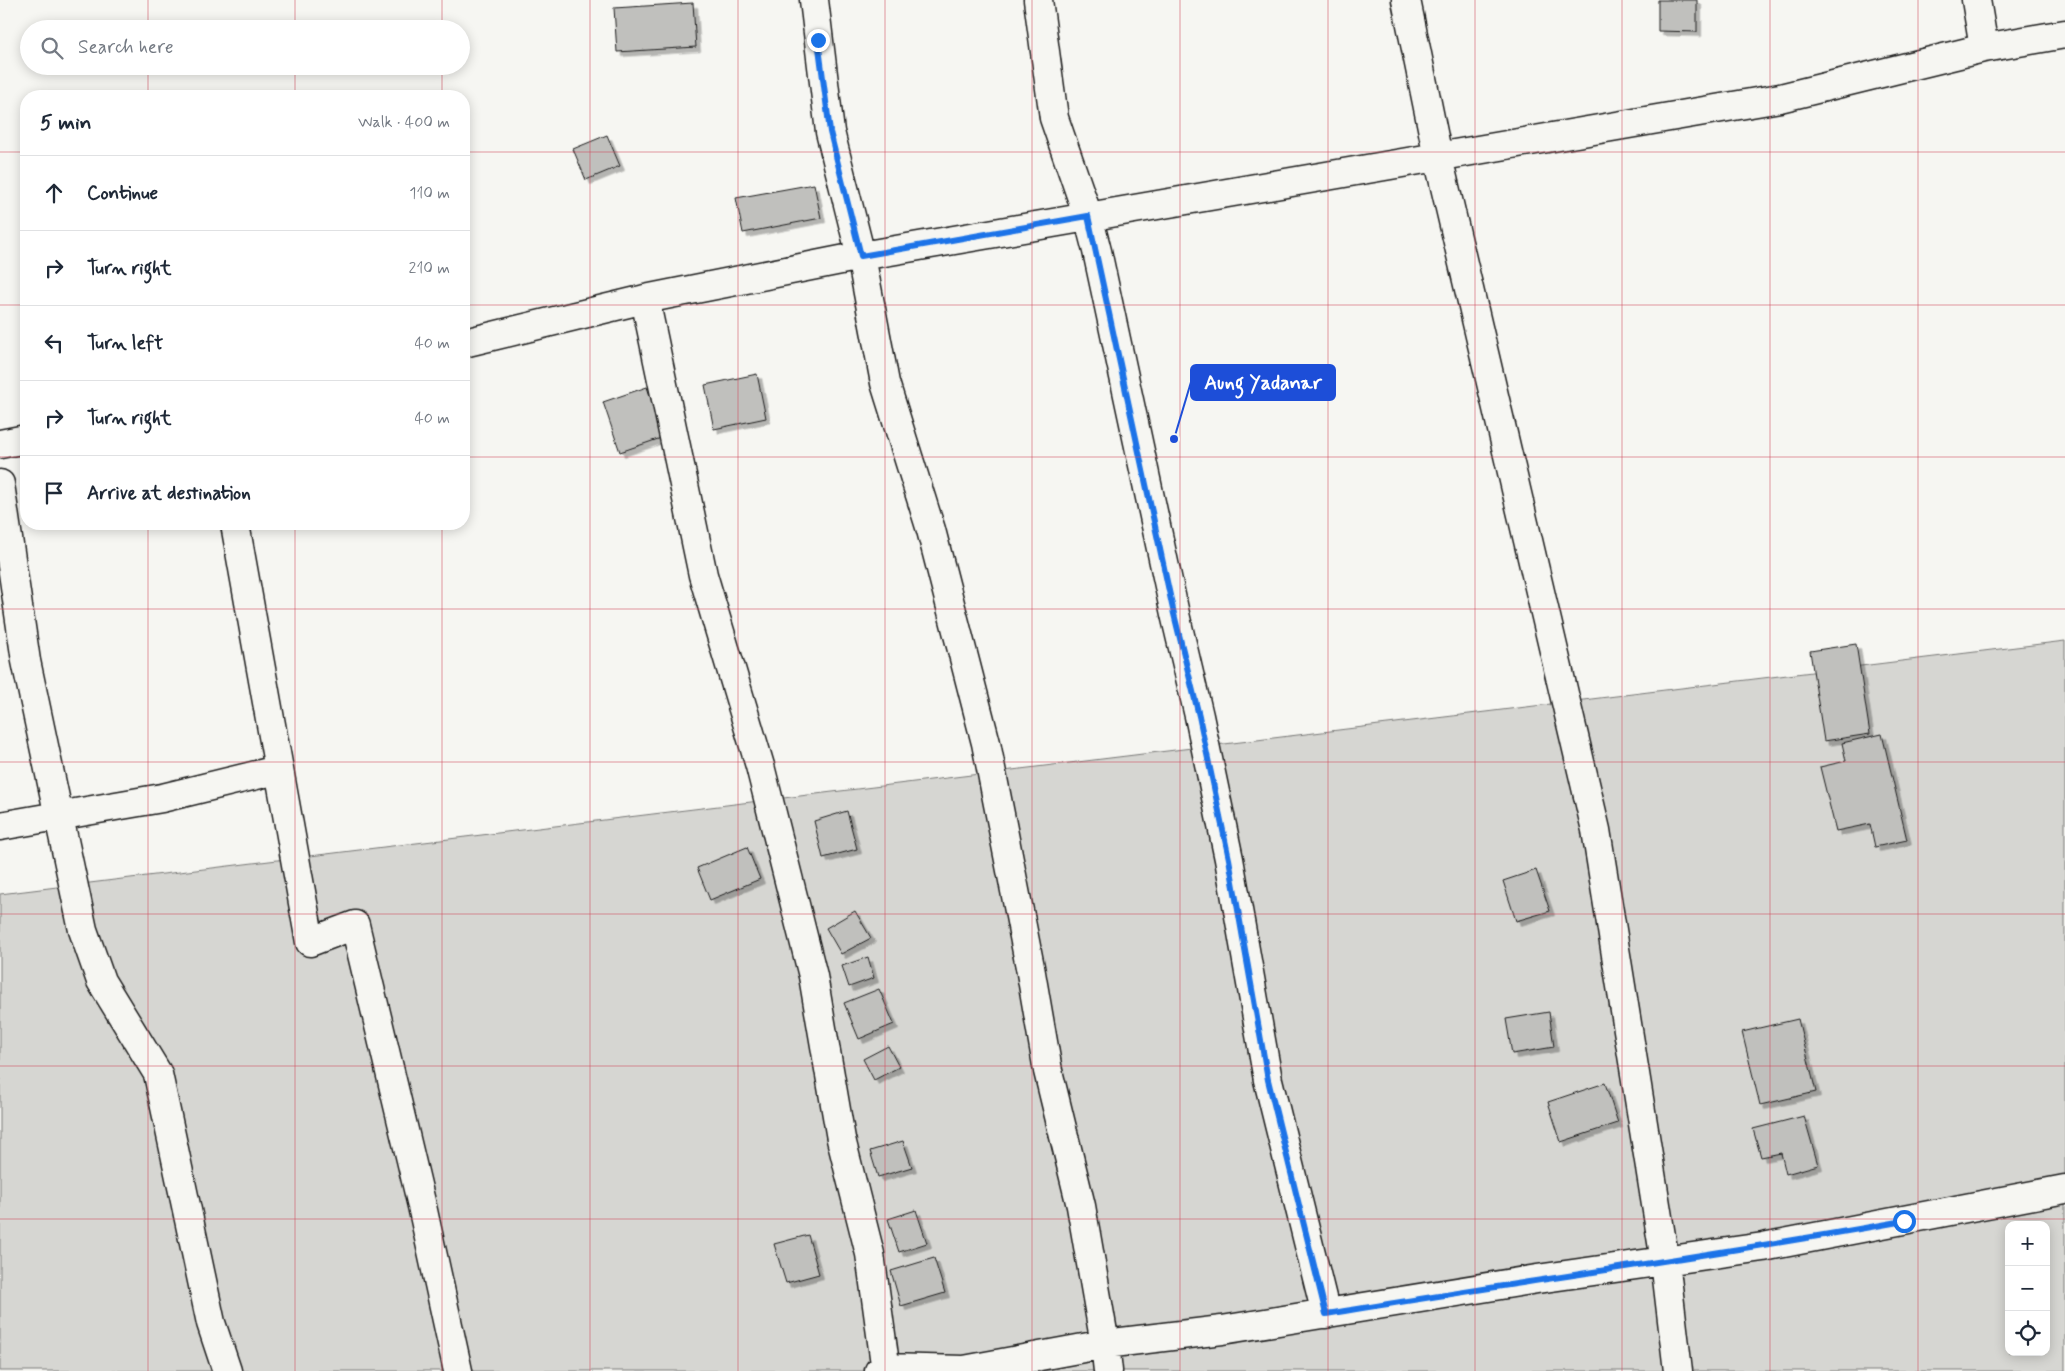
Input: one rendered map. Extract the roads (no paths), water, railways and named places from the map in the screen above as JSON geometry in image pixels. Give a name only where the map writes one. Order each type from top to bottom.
[{"type":"street","points":[[814,0],[830,132],[861,256],[885,383],[930,530],[986,743],[1030,967],[1048,1071],[1081,1206],[1108,1371]]},
{"type":"street","points":[[1038,0],[1054,118],[1088,216],[1229,859],[1268,1080],[1326,1314]]},
{"type":"street","points":[[1406,0],[1438,157],[1596,830],[1665,1261],[1678,1371]]},
{"type":"street","points":[[1976,0],[1984,48]]},
{"type":"street","points":[[470,341],[645,299],[861,256],[1780,98],[1984,48],[2065,34]]},
{"type":"street","points":[[645,299],[703,575],[760,766],[813,976],[841,1139],[870,1254],[883,1370],[964,1370],[1105,1344],[1326,1314],[1773,1245],[2065,1189]]},
{"type":"street","points":[[0,444],[20,440]]},
{"type":"street","points":[[0,484],[26,661],[83,930],[101,982],[158,1074],[211,1323],[226,1371]]},
{"type":"street","points":[[236,530],[266,686],[277,770],[310,942],[355,925],[422,1206],[458,1371]]},
{"type":"street","points":[[0,826],[162,798],[277,770]]},
{"type":"place","name":"Aung Yadanar","points":[[1174,439]]}]
